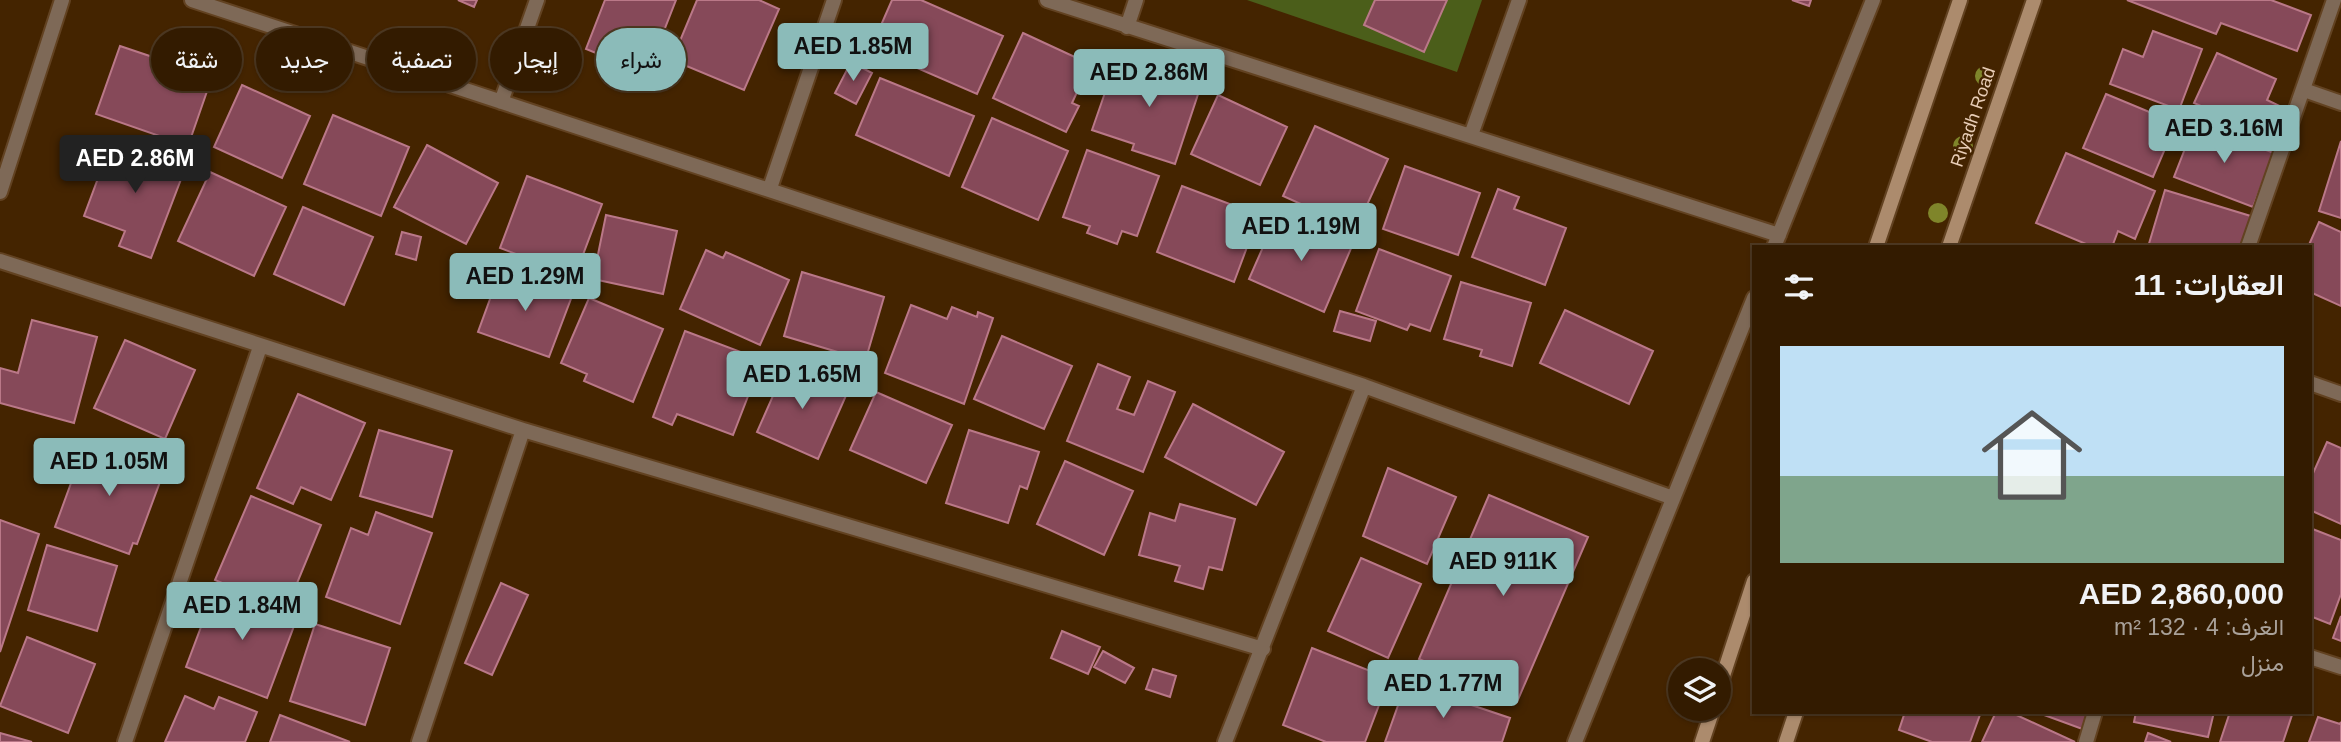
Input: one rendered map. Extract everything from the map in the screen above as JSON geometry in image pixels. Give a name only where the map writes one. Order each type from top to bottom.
[{"type":"street","points":[[0,192],[62,0]]},
{"type":"street","points":[[192,0],[770,188],[1364,386],[1673,498]]},
{"type":"street","points":[[502,102],[537,0]]},
{"type":"street","points":[[770,188],[834,0]]},
{"type":"street","points":[[1047,0],[1471,135],[1777,241],[1873,0]]},
{"type":"street","points":[[1127,27],[1136,0]]},
{"type":"street","points":[[1471,135],[1519,0]]},
{"type":"street","points":[[1877,245],[1960,0]]},
{"type":"street","name":"Riyadh Road","points":[[1950,245],[2034,0]]},
{"type":"street","points":[[2249,245],[2334,0]]},
{"type":"street","points":[[2304,90],[2341,103]]},
{"type":"street","points":[[0,261],[523,430],[1263,649]]},
{"type":"street","points":[[1575,742],[1752,303]]},
{"type":"street","points":[[125,742],[260,347]]},
{"type":"street","points":[[2312,384],[2341,394]]},
{"type":"street","points":[[1225,742],[1364,386]]},
{"type":"street","points":[[419,742],[523,430]]},
{"type":"street","points":[[1729,658],[1752,587]]},
{"type":"street","points":[[2312,657],[2341,667]]},
{"type":"street","points":[[1790,741],[1796,714]]},
{"type":"street","points":[[2086,742],[2094,714]]},
{"type":"street","points":[[1702,742],[1709,721]]},
{"type":"green space","points":[[1247,0],[1482,0],[1457,72]]},
{"type":"building","points":[[458,0],[477,0],[474,7]]},
{"type":"building","points":[[605,0],[676,0],[665,28],[596,28],[596,53],[586,49]]},
{"type":"building","points":[[697,0],[759,0],[779,9],[744,90],[686,66],[685,28]]},
{"type":"building","points":[[892,0],[921,0],[1003,36],[977,94],[871,48]]},
{"type":"building","points":[[1375,0],[1447,0],[1424,52],[1364,25]]},
{"type":"building","points":[[1792,0],[1811,0],[1809,6]]},
{"type":"building","points":[[2127,0],[2271,0],[2311,15],[2297,51],[2221,23],[2216,34]]},
{"type":"building","points":[[2153,31],[2202,49],[2179,110],[2110,84],[2123,49],[2143,57]]},
{"type":"building","points":[[1023,33],[1090,64],[1072,103],[1079,106],[1066,132],[993,98]]},
{"type":"building","points":[[120,46],[151,56],[151,91],[207,91],[188,146],[96,114]]},
{"type":"building","points":[[2217,53],[2276,79],[2267,100],[2288,110],[2275,139],[2194,103]]},
{"type":"building","points":[[1116,61],[1167,78],[1172,65],[1204,76],[1175,164],[1132,150],[1134,144],[1092,130]]},
{"type":"building","points":[[851,62],[872,73],[856,104],[835,93]]},
{"type":"building","points":[[880,78],[974,116],[949,176],[856,135]]},
{"type":"building","points":[[242,85],[310,116],[282,178],[214,147],[239,91],[242,91]]},
{"type":"building","points":[[2106,94],[2176,123],[2153,177],[2083,148]]},
{"type":"building","points":[[1218,95],[1287,127],[1260,185],[1191,154]]},
{"type":"building","points":[[333,115],[409,147],[381,216],[304,184]]},
{"type":"building","points":[[992,118],[1068,151],[1038,220],[962,187]]},
{"type":"building","points":[[2195,123],[2274,153],[2253,207],[2174,177]]},
{"type":"building","points":[[1315,126],[1388,159],[1356,229],[1283,196]]},
{"type":"building","points":[[113,138],[186,166],[151,258],[119,246],[125,231],[84,216]]},
{"type":"building","points":[[2341,141],[2341,218],[2319,211]]},
{"type":"building","points":[[427,145],[498,183],[466,244],[394,207]]},
{"type":"building","points":[[1087,150],[1159,176],[1137,236],[1122,231],[1117,244],[1087,233],[1090,226],[1063,217]]},
{"type":"building","points":[[2066,153],[2155,191],[2135,239],[2118,231],[2113,245],[2088,245],[2036,223]]},
{"type":"building","points":[[1405,166],[1480,193],[1458,255],[1383,229]]},
{"type":"building","points":[[210,172],[286,207],[254,276],[178,241]]},
{"type":"building","points":[[527,176],[602,204],[575,276],[500,248]]},
{"type":"building","points":[[1182,186],[1259,215],[1234,282],[1157,252]]},
{"type":"building","points":[[1498,189],[1519,197],[1514,209],[1566,228],[1545,285],[1472,257]]},
{"type":"building","points":[[2165,190],[2254,217],[2246,245],[2149,245]]},
{"type":"building","points":[[303,207],[373,237],[344,305],[274,274]]},
{"type":"building","points":[[1278,213],[1352,246],[1324,312],[1249,279]]},
{"type":"building","points":[[606,215],[677,231],[663,294],[593,279]]},
{"type":"building","points":[[2319,222],[2341,232],[2341,306],[2312,293],[2312,245],[2309,245]]},
{"type":"building","points":[[402,232],[421,237],[416,260],[396,254]]},
{"type":"building","points":[[1379,249],[1451,276],[1430,331],[1410,324],[1407,330],[1356,311]]},
{"type":"building","points":[[706,250],[723,258],[726,252],[789,280],[760,345],[680,309]]},
{"type":"building","points":[[501,269],[572,296],[549,357],[478,332]]},
{"type":"building","points":[[802,272],[884,297],[862,372],[838,364],[841,353],[784,336]]},
{"type":"building","points":[[1461,282],[1531,303],[1512,366],[1480,356],[1482,350],[1444,339]]},
{"type":"building","points":[[589,298],[663,329],[633,402],[584,381],[587,374],[561,363]]},
{"type":"building","points":[[911,305],[947,319],[952,307],[977,317],[978,312],[993,318],[964,404],[885,373]]},
{"type":"building","points":[[1565,310],[1653,351],[1629,404],[1540,363]]},
{"type":"building","points":[[1340,311],[1376,321],[1370,341],[1334,331]]},
{"type":"building","points":[[32,320],[97,337],[74,423],[0,403],[0,368],[18,373]]},
{"type":"building","points":[[685,331],[762,360],[733,435],[677,414],[672,425],[653,417]]},
{"type":"building","points":[[1002,336],[1072,366],[1044,429],[974,399]]},
{"type":"building","points":[[125,340],[195,370],[165,439],[94,408]]},
{"type":"building","points":[[787,364],[848,391],[818,459],[757,432]]},
{"type":"building","points":[[1098,364],[1130,377],[1117,409],[1134,415],[1148,381],[1175,392],[1143,472],[1067,441]]},
{"type":"building","points":[[876,392],[952,425],[926,483],[850,450]]},
{"type":"building","points":[[298,394],[365,423],[331,500],[301,487],[293,504],[257,488]]},
{"type":"building","points":[[1193,404],[1284,452],[1256,505],[1165,457]]},
{"type":"building","points":[[379,430],[452,451],[432,517],[360,496]]},
{"type":"building","points":[[969,430],[1039,452],[1027,489],[1020,486],[1008,523],[946,503]]},
{"type":"building","points":[[86,442],[164,471],[137,544],[133,543],[129,554],[55,527]]},
{"type":"building","points":[[2327,442],[2341,448],[2341,524],[2312,511],[2312,476]]},
{"type":"building","points":[[1065,461],[1133,491],[1104,555],[1037,524]]},
{"type":"building","points":[[1388,468],[1456,497],[1427,564],[1363,536]]},
{"type":"building","points":[[1489,495],[1588,537],[1517,702],[1419,659]]},
{"type":"building","points":[[251,496],[321,525],[286,610],[215,580]]},
{"type":"building","points":[[1180,504],[1235,519],[1222,570],[1209,567],[1203,589],[1175,581],[1180,566],[1139,555],[1150,513],[1175,521]]},
{"type":"building","points":[[376,512],[432,533],[400,624],[326,597],[351,528],[368,535]]},
{"type":"building","points":[[0,520],[39,534],[0,652]]},
{"type":"building","points":[[2312,529],[2341,540],[2341,594],[2330,624],[2312,617]]},
{"type":"building","points":[[47,545],[117,566],[97,631],[28,610]]},
{"type":"building","points":[[1361,558],[1421,584],[1388,658],[1328,631]]},
{"type":"building","points":[[501,583],[528,595],[492,675],[465,663]]},
{"type":"building","points":[[216,587],[297,618],[267,698],[186,667]]},
{"type":"building","points":[[2341,616],[2341,641],[2333,638]]},
{"type":"building","points":[[315,624],[390,648],[365,725],[290,701]]},
{"type":"building","points":[[1062,631],[1100,647],[1088,674],[1051,658]]},
{"type":"building","points":[[27,637],[95,664],[68,733],[0,706]]},
{"type":"building","points":[[1312,648],[1383,676],[1373,703],[1379,705],[1365,742],[1326,742],[1283,725]]},
{"type":"building","points":[[1103,651],[1134,668],[1125,683],[1094,667]]},
{"type":"building","points":[[1153,669],[1176,676],[1170,697],[1146,689]]},
{"type":"building","points":[[1406,683],[1510,718],[1502,742],[1385,742]]},
{"type":"building","points":[[185,696],[214,709],[219,697],[257,712],[245,742],[165,742]]},
{"type":"building","points":[[1904,714],[1980,714],[1970,742],[1932,742],[1899,730]]},
{"type":"building","points":[[1995,714],[2014,714],[2075,742],[1982,742]]},
{"type":"building","points":[[2041,714],[2091,714],[2085,730]]},
{"type":"building","points":[[2136,714],[2214,714],[2208,737],[2134,722]]},
{"type":"building","points":[[2229,714],[2292,714],[2283,742],[2220,742]]},
{"type":"building","points":[[280,715],[350,742],[270,742]]},
{"type":"building","points":[[2318,717],[2340,724],[2341,722],[2341,742],[2309,742]]},
{"type":"building","points":[[0,733],[32,742],[0,742]]},
{"type":"building","points":[[2148,733],[2171,742],[2145,742]]}]
